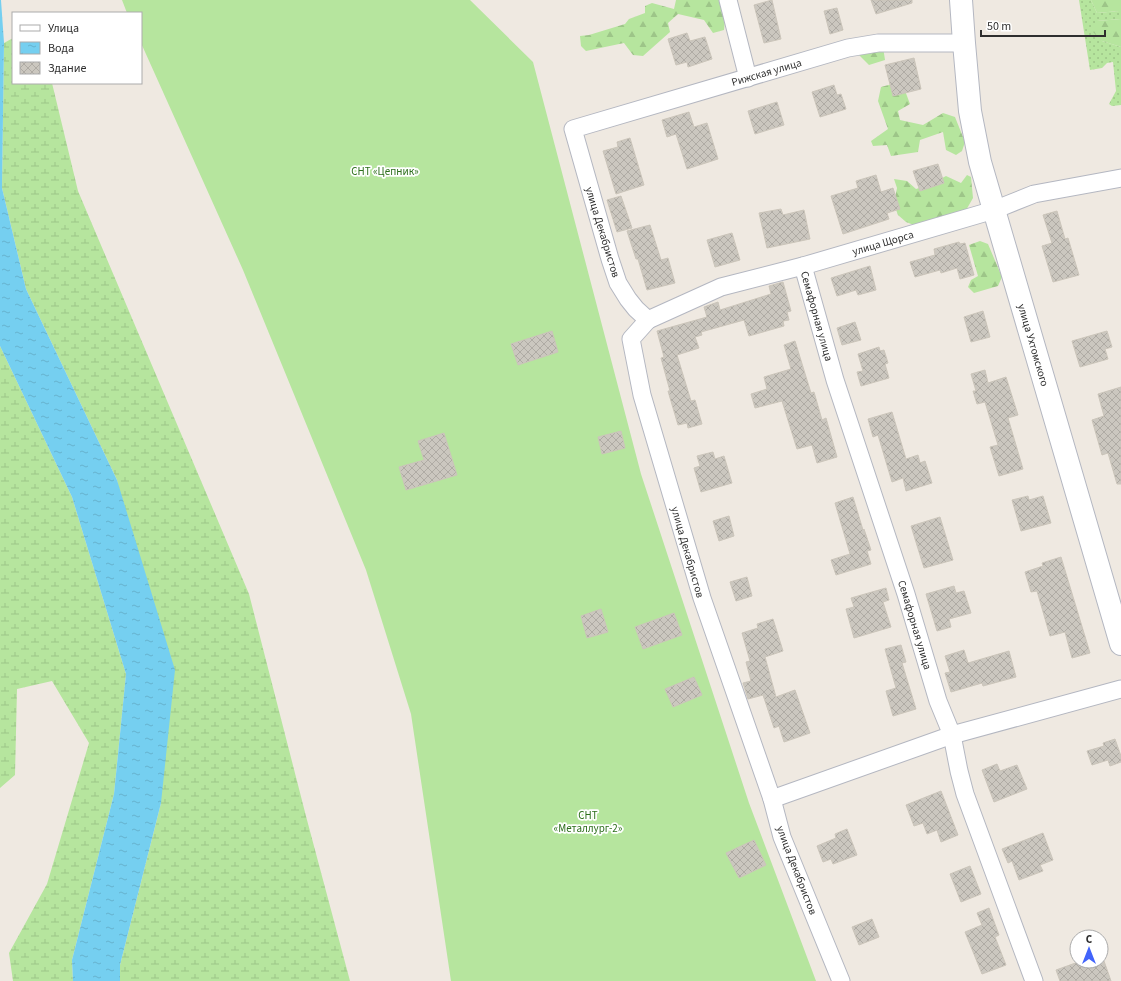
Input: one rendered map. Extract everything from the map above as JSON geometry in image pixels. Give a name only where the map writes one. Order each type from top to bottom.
[{"type":"street","points":[[728,0],[748,78]]},
{"type":"street","name":"улица Ухтомского","points":[[961,0],[970,111],[980,162],[1121,644]]},
{"type":"street","name":"Рижская улица","points":[[573,129],[848,48],[878,42],[964,43]]},
{"type":"street","name":"улица Декабристов","points":[[573,129],[618,283],[636,309],[648,320],[631,339],[642,395],[702,598],[772,799],[782,837],[841,981]]},
{"type":"street","name":"улица Щорса","points":[[648,320],[721,287],[803,266],[994,210],[1034,194],[1121,178]]},
{"type":"street","name":"Семафорная улица","points":[[803,266],[835,380],[906,594],[938,701],[952,735],[965,794],[1034,981]]},
{"type":"street","points":[[772,799],[952,735],[1121,689]]},
{"type":"green space","points":[[122,0],[470,0],[533,62],[641,474],[749,803],[816,981],[451,981],[411,714],[366,570],[243,270],[142,45],[142,12],[127,12]]},
{"type":"green space","points":[[676,0],[737,0],[739,10],[725,20],[724,30],[713,33],[704,20],[678,14],[668,23],[670,32],[643,56],[633,55],[624,43],[586,51],[581,46],[580,36],[589,35],[625,24],[629,19],[645,13],[645,6],[652,3],[674,9]]},
{"type":"green space","points":[[1079,0],[1091,0],[1097,13],[1119,11],[1119,0],[1121,0],[1121,19],[1097,21],[1102,41],[1121,47],[1121,105],[1112,106],[1109,104],[1116,91],[1113,62],[1107,63],[1102,68],[1090,70]]},
{"type":"green space","points":[[1091,0],[1119,0],[1119,11],[1097,13]]},
{"type":"green space","points":[[1121,19],[1121,47],[1102,41],[1091,30],[1097,21]]},
{"type":"green space","points":[[12,39],[12,84],[52,84],[78,191],[249,594],[350,981],[120,981],[120,965],[161,803],[117,480],[26,289],[2,188],[4,43]]},
{"type":"green space","points":[[883,47],[885,60],[869,65],[855,51]]},
{"type":"green space","points":[[892,84],[904,88],[910,104],[898,111],[900,120],[923,125],[943,113],[955,117],[965,142],[962,151],[956,155],[946,150],[943,132],[920,140],[918,152],[891,156],[887,145],[873,146],[871,141],[888,129],[878,101],[881,87]]},
{"type":"green space","points":[[967,175],[971,177],[973,198],[965,212],[919,227],[906,222],[898,215],[894,204],[897,188],[894,179],[907,181],[916,189],[929,185],[946,176],[961,183]]},
{"type":"green space","points":[[980,241],[988,244],[1002,277],[998,286],[974,293],[968,287],[971,280],[978,276],[969,245]]},
{"type":"green space","points":[[0,346],[72,497],[126,674],[114,794],[72,960],[73,981],[13,981],[9,953],[47,884],[89,743],[52,681],[17,689],[15,775],[0,788]]},
{"type":"water","points":[[0,0],[4,43],[2,188],[26,289],[117,480],[175,670],[161,803],[120,965],[120,981],[73,981],[72,960],[114,794],[126,674],[72,497],[0,346]]},
{"type":"building","points":[[772,0],[781,39],[764,43],[754,5]]},
{"type":"building","points":[[871,0],[912,0],[912,3],[876,14]]},
{"type":"building","points":[[837,8],[843,30],[830,34],[824,11]]},
{"type":"building","points":[[687,33],[690,41],[705,37],[712,59],[688,67],[687,62],[676,65],[668,39]]},
{"type":"building","points":[[914,58],[921,89],[893,96],[885,65]]},
{"type":"building","points":[[834,85],[837,95],[841,94],[846,109],[820,117],[812,92]]},
{"type":"building","points":[[777,102],[784,125],[755,134],[748,111]]},
{"type":"building","points":[[689,112],[694,127],[707,123],[718,159],[687,169],[676,134],[667,137],[662,120]]},
{"type":"building","points":[[630,138],[644,185],[616,194],[603,151],[618,147],[617,142]]},
{"type":"building","points":[[938,164],[944,183],[920,191],[913,171]]},
{"type":"building","points":[[876,175],[881,192],[893,188],[900,209],[887,213],[889,219],[843,234],[831,196],[858,188],[856,181]]},
{"type":"building","points":[[621,196],[632,228],[617,232],[607,200]]},
{"type":"building","points":[[781,209],[783,215],[804,210],[810,239],[767,248],[759,213]]},
{"type":"building","points":[[1057,211],[1065,239],[1068,238],[1079,275],[1053,282],[1042,246],[1052,243],[1043,215]]},
{"type":"building","points":[[650,225],[661,260],[668,258],[675,283],[647,290],[638,259],[636,259],[627,231]]},
{"type":"building","points":[[732,233],[740,260],[715,267],[707,240]]},
{"type":"building","points":[[959,242],[960,244],[965,243],[974,275],[960,279],[957,268],[941,273],[940,270],[915,277],[910,262],[935,255],[934,249]]},
{"type":"building","points":[[870,266],[876,290],[858,295],[856,290],[837,296],[831,278]]},
{"type":"building","points":[[783,282],[791,311],[787,312],[789,320],[783,321],[784,326],[749,336],[744,320],[701,332],[702,335],[695,337],[699,348],[677,355],[691,401],[695,400],[702,424],[688,428],[687,423],[678,425],[668,391],[670,391],[661,358],[664,357],[657,331],[707,317],[704,307],[718,302],[720,310],[771,294],[769,286]]},
{"type":"building","points":[[983,311],[990,337],[971,342],[964,317]]},
{"type":"building","points":[[855,322],[861,340],[842,345],[837,328]]},
{"type":"building","points":[[552,331],[558,352],[518,365],[511,344]]},
{"type":"building","points":[[1107,331],[1112,347],[1105,349],[1108,359],[1080,367],[1072,341]]},
{"type":"building","points":[[795,341],[811,393],[814,392],[822,420],[826,418],[837,457],[817,463],[812,445],[797,449],[782,401],[755,408],[751,394],[767,389],[764,377],[791,369],[784,345]]},
{"type":"building","points":[[879,347],[880,351],[884,350],[888,363],[885,364],[889,378],[861,386],[857,372],[863,371],[858,354]]},
{"type":"building","points":[[985,370],[988,383],[1006,377],[1018,415],[1008,418],[1023,469],[999,476],[990,447],[998,445],[985,402],[977,404],[973,391],[976,391],[971,374]]},
{"type":"building","points":[[1121,387],[1121,484],[1117,484],[1108,453],[1102,455],[1092,420],[1104,416],[1098,394]]},
{"type":"building","points":[[892,412],[906,459],[918,455],[920,463],[925,461],[932,483],[906,491],[903,478],[892,482],[878,435],[873,437],[868,419]]},
{"type":"building","points":[[621,431],[625,448],[602,454],[598,437]]},
{"type":"building","points":[[444,433],[457,475],[406,490],[399,467],[424,460],[418,441]]},
{"type":"building","points":[[713,452],[715,459],[724,456],[732,483],[701,492],[694,468],[700,466],[697,456]]},
{"type":"building","points":[[1028,496],[1029,500],[1043,496],[1051,523],[1021,531],[1012,500]]},
{"type":"building","points":[[853,497],[871,550],[867,551],[871,564],[836,575],[831,560],[850,554],[835,503]]},
{"type":"building","points":[[729,516],[734,536],[719,541],[713,521]]},
{"type":"building","points":[[940,517],[953,560],[924,568],[911,526]]},
{"type":"building","points":[[1061,557],[1090,653],[1072,658],[1065,632],[1050,636],[1037,591],[1031,592],[1025,572],[1043,566],[1042,563]]},
{"type":"building","points":[[747,577],[752,596],[736,601],[730,582]]},
{"type":"building","points":[[954,586],[956,593],[964,591],[971,613],[949,619],[951,627],[937,631],[926,594]]},
{"type":"building","points":[[886,588],[889,600],[883,602],[891,627],[854,638],[846,609],[854,607],[851,598]]},
{"type":"building","points":[[601,609],[608,632],[587,638],[581,616]]},
{"type":"building","points":[[674,613],[682,635],[643,649],[635,627]]},
{"type":"building","points":[[773,619],[783,651],[765,657],[776,697],[795,690],[810,733],[784,742],[779,726],[774,728],[763,695],[748,699],[743,683],[751,681],[746,662],[750,661],[742,633],[758,628],[757,624]]},
{"type":"building","points":[[901,645],[906,662],[902,663],[916,709],[893,716],[886,691],[896,688],[885,649]]},
{"type":"building","points":[[964,650],[968,663],[1009,651],[1016,677],[983,686],[982,683],[951,692],[945,673],[950,672],[945,656]]},
{"type":"building","points":[[694,677],[702,695],[673,707],[665,689]]},
{"type":"building","points":[[1115,739],[1121,756],[1121,762],[1110,766],[1108,760],[1092,765],[1087,751],[1104,746],[1103,743]]},
{"type":"building","points":[[997,764],[1000,771],[1017,765],[1027,789],[994,802],[982,770]]},
{"type":"building","points":[[941,791],[958,835],[941,842],[937,830],[927,834],[923,823],[914,826],[906,805]]},
{"type":"building","points":[[847,829],[857,855],[833,864],[831,859],[823,862],[817,846],[836,838],[835,834]]},
{"type":"building","points":[[1043,833],[1053,860],[1040,865],[1043,871],[1019,880],[1012,861],[1008,863],[1002,849]]},
{"type":"building","points":[[754,840],[766,865],[739,878],[726,853]]},
{"type":"building","points":[[970,866],[981,894],[961,902],[950,874]]},
{"type":"building","points":[[989,908],[999,935],[995,937],[1006,965],[982,974],[965,932],[982,925],[977,913]]},
{"type":"building","points":[[872,919],[879,937],[859,945],[852,927]]},
{"type":"building","points":[[1069,965],[1069,969],[1107,969],[1111,981],[1060,981],[1056,970]]},
{"type":"park label","name":"СНТ «Цепник»","points":[[385,171]]},
{"type":"park label","name":"СНТ «Металлург-2»","points":[[588,821]]}]
